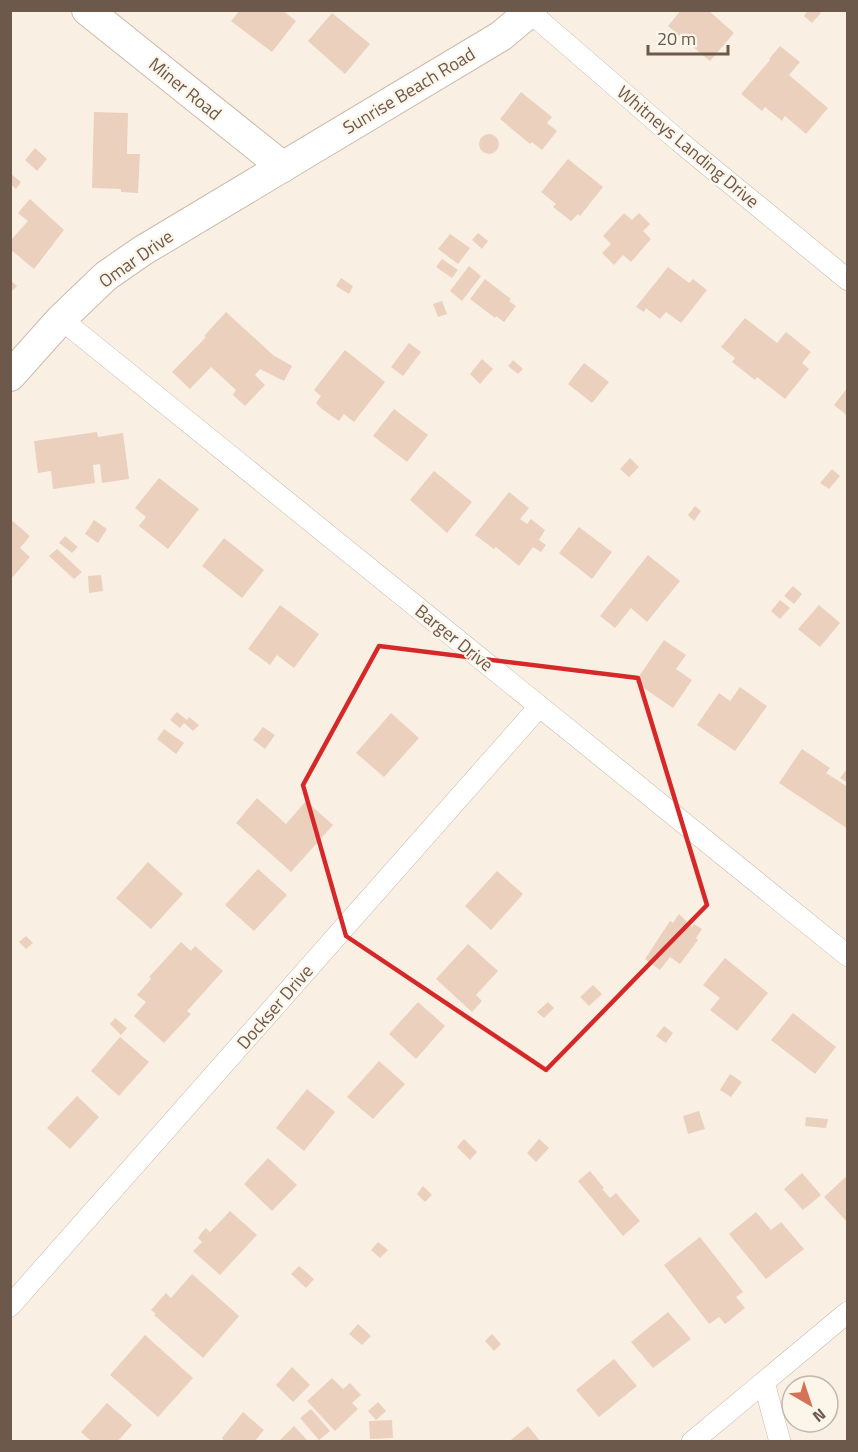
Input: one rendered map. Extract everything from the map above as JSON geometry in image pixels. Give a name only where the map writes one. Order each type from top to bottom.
[{"type":"street","name":"Miner Road","points":[[87,10],[283,167]]},
{"type":"street","name":"Sunrise Beach Road","points":[[283,167],[501,36],[532,12]]},
{"type":"street","name":"Whitneys Landing Drive","points":[[532,12],[680,142],[848,280]]},
{"type":"street","name":"Omar Drive","points":[[10,376],[62,319],[106,276],[142,251],[283,167]]},
{"type":"street","name":"Barger Drive","points":[[62,319],[848,957]]},
{"type":"street","name":"Dockser Drive","points":[[10,1306],[539,707]]},
{"type":"street","points":[[692,1442],[848,1312]]},
{"type":"street","points":[[764,1382],[780,1442]]},
{"type":"highlighted area","points":[[379,646],[638,678],[707,905],[546,1070],[346,936],[303,785]]},
{"type":"building","points":[[240,10],[282,10],[296,21],[272,52],[231,21]]},
{"type":"building","points":[[681,10],[708,10],[734,33],[710,61],[668,26]]},
{"type":"building","points":[[808,10],[817,10],[821,13],[812,23],[804,16]]},
{"type":"building","points":[[332,13],[370,44],[345,74],[308,41]]},
{"type":"building","points":[[780,46],[800,62],[789,75],[828,108],[806,134],[785,116],[782,121],[765,107],[762,111],[741,94]]},
{"type":"building","points":[[521,92],[552,117],[547,123],[557,131],[542,150],[532,142],[530,144],[500,119]]},
{"type":"building","points":[[94,112],[128,113],[127,154],[140,154],[138,193],[121,192],[121,189],[92,188]]},
{"type":"building","points":[[489,134],[496,137],[499,144],[496,151],[489,154],[482,151],[479,144],[482,137]]},
{"type":"building","points":[[35,148],[47,159],[37,171],[25,160]]},
{"type":"building","points":[[568,159],[603,187],[580,216],[578,214],[571,221],[553,207],[556,204],[541,192]]},
{"type":"building","points":[[10,173],[21,182],[16,189],[10,184]]},
{"type":"building","points":[[30,199],[64,230],[34,269],[10,249],[10,241],[28,221],[18,213]]},
{"type":"building","points":[[624,213],[632,220],[639,213],[650,224],[643,231],[651,239],[631,262],[623,255],[614,265],[602,253],[611,244],[603,236]]},
{"type":"building","points":[[478,233],[488,241],[482,249],[472,240]]},
{"type":"building","points":[[450,234],[470,248],[458,264],[438,249]]},
{"type":"building","points":[[442,259],[458,270],[452,278],[436,267]]},
{"type":"building","points":[[469,266],[481,276],[462,301],[450,291]]},
{"type":"building","points":[[668,267],[689,283],[693,279],[707,290],[681,323],[666,312],[660,319],[646,308],[644,312],[636,307]]},
{"type":"building","points":[[341,278],[353,286],[349,294],[336,286]]},
{"type":"building","points":[[485,279],[511,299],[509,301],[516,306],[504,322],[470,299]]},
{"type":"building","points":[[10,280],[17,286],[10,293]]},
{"type":"building","points":[[442,301],[447,314],[438,317],[433,304]]},
{"type":"building","points":[[226,312],[273,355],[292,366],[284,381],[260,369],[255,375],[265,385],[245,406],[233,395],[236,390],[211,367],[190,389],[172,372],[206,337],[204,336]]},
{"type":"building","points":[[745,318],[777,343],[786,332],[811,352],[802,363],[809,369],[785,399],[757,377],[755,380],[732,362],[735,358],[721,347]]},
{"type":"building","points":[[409,343],[421,352],[403,376],[391,367]]},
{"type":"building","points":[[345,350],[385,382],[354,422],[344,414],[339,421],[322,409],[316,403],[321,396],[314,390]]},
{"type":"building","points":[[482,359],[493,369],[480,384],[470,374]]},
{"type":"building","points":[[513,360],[523,369],[518,374],[508,366]]},
{"type":"building","points":[[584,363],[609,382],[592,403],[568,384]]},
{"type":"building","points":[[848,387],[848,418],[834,405]]},
{"type":"building","points":[[394,409],[428,435],[407,462],[373,436]]},
{"type":"building","points":[[97,432],[98,437],[123,433],[129,479],[102,483],[100,464],[93,465],[95,483],[53,489],[51,471],[38,473],[34,441]]},
{"type":"building","points":[[630,458],[639,467],[629,477],[620,469]]},
{"type":"building","points":[[832,469],[840,476],[829,489],[820,483]]},
{"type":"building","points":[[434,471],[472,502],[447,533],[410,500]]},
{"type":"building","points":[[159,478],[199,509],[168,549],[139,526],[146,517],[135,508]]},
{"type":"building","points":[[509,492],[529,508],[520,519],[527,524],[531,519],[545,530],[539,540],[546,545],[541,552],[533,547],[519,566],[496,547],[494,549],[475,535]]},
{"type":"building","points":[[695,506],[701,511],[694,521],[688,515]]},
{"type":"building","points":[[10,519],[30,536],[20,548],[30,557],[10,580]]},
{"type":"building","points":[[94,520],[107,529],[98,543],[85,534]]},
{"type":"building","points":[[579,527],[612,552],[592,579],[559,553]]},
{"type":"building","points":[[65,536],[78,547],[72,553],[59,543]]},
{"type":"building","points":[[224,538],[264,570],[242,598],[202,566]]},
{"type":"building","points":[[57,549],[82,572],[74,579],[49,556]]},
{"type":"building","points":[[648,555],[680,581],[647,622],[631,608],[615,628],[600,616]]},
{"type":"building","points":[[101,575],[103,591],[89,593],[88,576]]},
{"type":"building","points":[[793,586],[802,594],[794,604],[784,596]]},
{"type":"building","points":[[780,600],[790,608],[780,619],[771,611]]},
{"type":"building","points":[[280,605],[319,634],[294,668],[277,655],[270,665],[248,649]]},
{"type":"building","points":[[819,605],[840,623],[820,647],[798,629]]},
{"type":"building","points":[[664,640],[686,655],[676,669],[692,680],[673,708],[635,682]]},
{"type":"building","points":[[740,687],[767,706],[735,751],[697,725],[719,693],[730,701]]},
{"type":"building","points":[[177,712],[187,720],[189,717],[199,725],[193,731],[184,723],[180,728],[170,720]]},
{"type":"building","points":[[391,713],[419,738],[384,777],[356,753]]},
{"type":"building","points":[[263,727],[275,735],[265,749],[253,740]]},
{"type":"building","points":[[164,729],[184,743],[176,754],[157,739]]},
{"type":"building","points":[[802,749],[830,768],[826,773],[848,787],[848,829],[779,783]]},
{"type":"building","points":[[846,770],[848,772],[848,783],[840,778]]},
{"type":"building","points":[[257,798],[286,824],[306,801],[333,825],[291,872],[236,823]]},
{"type":"building","points":[[148,862],[183,894],[151,929],[116,898]]},
{"type":"building","points":[[258,869],[287,895],[254,931],[225,905]]},
{"type":"building","points":[[497,871],[523,894],[491,930],[465,906]]},
{"type":"building","points":[[679,914],[692,927],[694,924],[702,929],[696,938],[698,940],[680,964],[670,957],[660,970],[645,959],[670,921],[673,923]]},
{"type":"building","points":[[26,936],[33,943],[26,949],[19,942]]},
{"type":"building","points":[[181,942],[191,951],[195,946],[223,971],[187,1011],[191,1014],[164,1043],[134,1016],[146,1002],[137,995],[151,979],[149,977]]},
{"type":"building","points":[[468,944],[498,971],[476,995],[482,1001],[472,1012],[436,979]]},
{"type":"building","points":[[725,958],[768,993],[737,1031],[710,1010],[720,998],[703,985]]},
{"type":"building","points":[[593,985],[602,994],[589,1006],[580,997]]},
{"type":"building","points":[[418,1002],[445,1026],[416,1059],[389,1034]]},
{"type":"building","points":[[548,1002],[554,1008],[544,1018],[537,1012]]},
{"type":"building","points":[[793,1013],[836,1047],[815,1074],[771,1040]]},
{"type":"building","points":[[115,1018],[127,1028],[121,1035],[110,1024]]},
{"type":"building","points":[[664,1026],[673,1033],[666,1043],[656,1036]]},
{"type":"building","points":[[120,1037],[149,1062],[119,1096],[91,1071]]},
{"type":"building","points":[[379,1061],[405,1084],[373,1119],[347,1097]]},
{"type":"building","points":[[730,1074],[742,1082],[731,1097],[720,1090]]},
{"type":"building","points":[[307,1089],[335,1112],[304,1151],[276,1128]]},
{"type":"building","points":[[77,1096],[99,1117],[70,1149],[47,1128]]},
{"type":"building","points":[[699,1111],[705,1129],[688,1134],[683,1116]]},
{"type":"building","points":[[806,1117],[828,1119],[826,1128],[805,1126]]},
{"type":"building","points":[[464,1139],[477,1152],[470,1160],[457,1147]]},
{"type":"building","points":[[539,1139],[549,1148],[536,1162],[527,1153]]},
{"type":"building","points":[[268,1158],[297,1185],[272,1211],[244,1184]]},
{"type":"building","points":[[590,1171],[610,1198],[616,1193],[640,1221],[623,1236],[578,1181]]},
{"type":"building","points":[[802,1173],[821,1195],[803,1210],[784,1189]]},
{"type":"building","points":[[848,1175],[848,1223],[824,1197]]},
{"type":"building","points":[[423,1186],[432,1195],[425,1202],[417,1194]]},
{"type":"building","points":[[230,1211],[257,1235],[220,1275],[193,1251],[202,1242],[198,1238],[202,1232],[206,1228],[210,1232]]},
{"type":"building","points":[[756,1212],[771,1230],[781,1222],[804,1249],[766,1279],[729,1234]]},
{"type":"building","points":[[700,1237],[743,1292],[736,1297],[745,1308],[725,1324],[719,1317],[709,1324],[664,1265]]},
{"type":"building","points":[[378,1242],[388,1250],[380,1258],[371,1250]]},
{"type":"building","points":[[299,1266],[314,1279],[306,1288],[291,1274]]},
{"type":"building","points":[[192,1274],[239,1316],[203,1358],[151,1310],[166,1293],[171,1298]]},
{"type":"building","points":[[668,1312],[691,1339],[653,1368],[631,1342]]},
{"type":"building","points":[[358,1324],[371,1336],[362,1345],[349,1334]]},
{"type":"building","points":[[492,1334],[501,1344],[494,1351],[485,1341]]},
{"type":"building","points":[[145,1335],[193,1378],[158,1417],[110,1375]]},
{"type":"building","points":[[614,1359],[637,1386],[599,1417],[576,1390]]},
{"type":"building","points":[[292,1367],[310,1385],[293,1402],[276,1385]]},
{"type":"building","points":[[332,1378],[343,1389],[350,1383],[361,1395],[352,1403],[358,1409],[335,1431],[307,1401]]},
{"type":"building","points":[[378,1402],[386,1411],[376,1420],[368,1411]]},
{"type":"building","points":[[107,1403],[132,1425],[117,1442],[92,1442],[81,1432]]},
{"type":"building","points":[[311,1409],[330,1431],[319,1440],[300,1418]]},
{"type":"building","points":[[243,1412],[264,1430],[254,1442],[225,1442],[222,1438]]},
{"type":"building","points":[[392,1420],[393,1438],[370,1439],[369,1421]]},
{"type":"building","points":[[294,1426],[309,1442],[278,1442]]},
{"type":"building","points":[[528,1426],[541,1442],[509,1442],[512,1439]]}]
